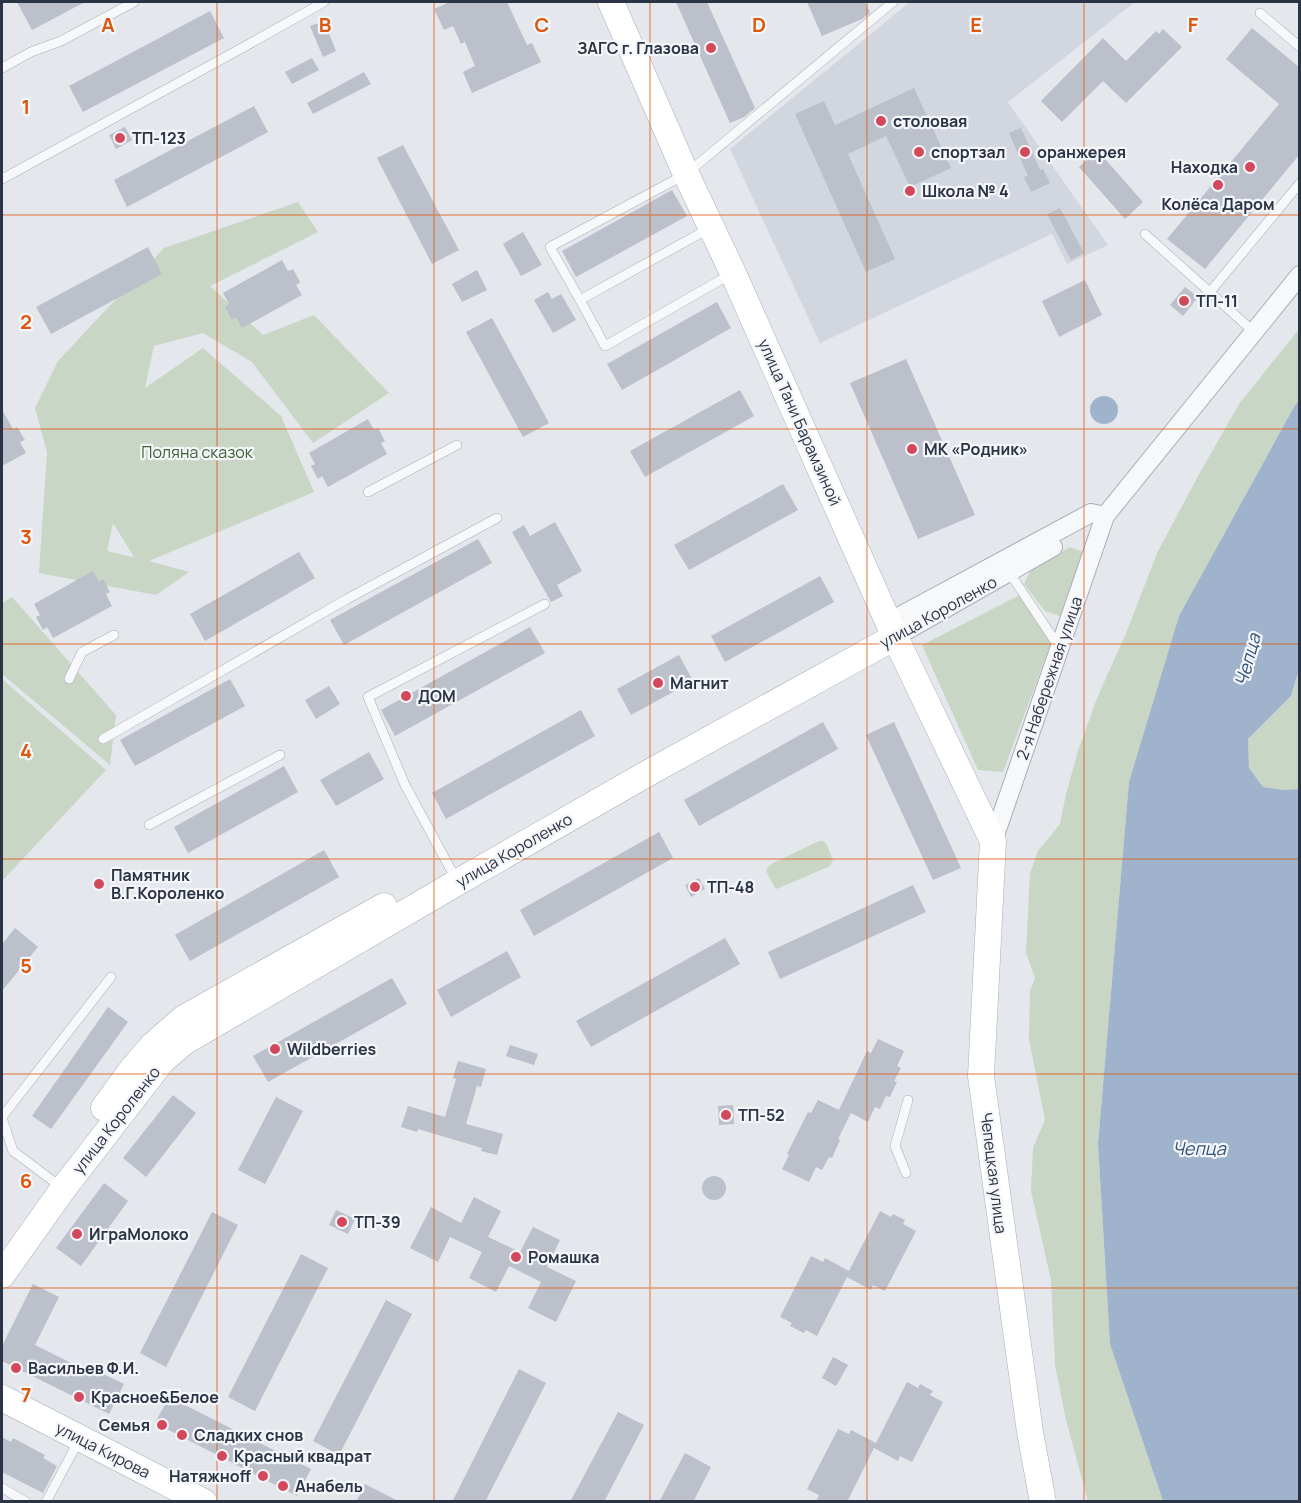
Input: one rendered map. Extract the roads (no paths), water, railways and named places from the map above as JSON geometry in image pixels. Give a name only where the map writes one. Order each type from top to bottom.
[{"type":"street","name":"улица Тани Барамзиной","points":[[611,2],[686,174],[734,273],[892,629],[993,842]]},
{"type":"street","points":[[1098,514],[1122,495],[1299,275]]},
{"type":"street","name":"улица Короленко","points":[[892,629],[915,608],[1098,514]]},
{"type":"street","name":"улица Короленко","points":[[2,1249],[162,1061],[184,1042],[454,875],[660,766],[892,629],[1010,572],[1098,514]]},
{"type":"street","name":"2-я Набережная улица","points":[[993,842],[1059,647],[1098,514]]},
{"type":"street","name":"Чепецкая улица","points":[[993,842],[981,1076],[1030,1432],[1043,1502]]},
{"type":"street","name":"улица Короленко","points":[[2,1275],[57,1184]]},
{"type":"street","name":"улица Кирова","points":[[2,1398],[204,1502]]},
{"type":"lane","points":[[2,68],[31,52],[61,41],[134,2]]},
{"type":"lane","points":[[2,179],[324,2]]},
{"type":"lane","points":[[876,2],[880,12]]},
{"type":"lane","points":[[734,273],[605,346],[550,247],[686,174],[893,2]]},
{"type":"lane","points":[[1260,13],[1299,47]]},
{"type":"lane","points":[[1210,292],[1299,183]]},
{"type":"lane","points":[[580,300],[712,227]]},
{"type":"lane","points":[[1145,234],[1254,332]]},
{"type":"lane","points":[[368,492],[457,446]]},
{"type":"lane","points":[[103,739],[347,598],[497,518]]},
{"type":"lane","points":[[1010,572],[1059,647]]},
{"type":"lane","points":[[454,875],[405,785],[368,698],[545,604]]},
{"type":"lane","points":[[69,680],[82,652],[114,635]]},
{"type":"lane","points":[[149,825],[280,755]]},
{"type":"lane","points":[[57,1184],[13,1151],[2,1118],[111,977]]},
{"type":"lane","points":[[906,1173],[895,1146],[908,1100]]},
{"type":"lane","points":[[46,1502],[80,1438]]},
{"type":"lane","points":[[2,1488],[26,1502]]},
{"type":"water","points":[[1104,396],[1114,400],[1118,410],[1114,420],[1104,424],[1094,420],[1090,410],[1094,400]]},
{"type":"water","name":"Чепца","points":[[1299,400],[1299,670],[1291,696],[1248,739],[1249,768],[1263,787],[1299,789],[1299,1501],[1163,1501],[1110,1344],[1098,1144],[1129,782],[1179,616]]},
{"type":"place","name":"ЗАГС г. Глазова","points":[[711,48]]},
{"type":"place","name":"столовая","points":[[881,121]]},
{"type":"place","name":"ТП-123","points":[[120,138]]},
{"type":"place","name":"спортзал","points":[[919,152]]},
{"type":"place","name":"оранжерея","points":[[1025,152]]},
{"type":"place","name":"Находка","points":[[1250,167]]},
{"type":"place","name":"Колёса Даром","points":[[1218,185]]},
{"type":"place","name":"Школа № 4","points":[[910,191]]},
{"type":"place","name":"ТП-11","points":[[1184,301]]},
{"type":"place","name":"МК «Родник»","points":[[912,449]]},
{"type":"place","name":"Магнит","points":[[658,683]]},
{"type":"place","name":"ДОМ","points":[[406,696]]},
{"type":"place","name":"Памятник В.Г.Короленко","points":[[99,884]]},
{"type":"place","name":"ТП-48","points":[[695,887]]},
{"type":"place","name":"Wildberries","points":[[275,1049]]},
{"type":"place","name":"ТП-52","points":[[726,1115]]},
{"type":"place","name":"ТП-39","points":[[342,1222]]},
{"type":"place","name":"ИграМолоко","points":[[77,1234]]},
{"type":"place","name":"Ромашка","points":[[516,1257]]},
{"type":"place","name":"Васильев Ф.И.","points":[[16,1368]]},
{"type":"place","name":"Красное&Белое","points":[[79,1397]]},
{"type":"place","name":"Семья","points":[[162,1425]]},
{"type":"place","name":"Сладких снов","points":[[182,1435]]},
{"type":"place","name":"Красный квадрат","points":[[222,1456]]},
{"type":"place","name":"Натяжноff","points":[[263,1476]]},
{"type":"place","name":"Анабель","points":[[283,1486]]},
{"type":"park label","name":"Поляна сказок","points":[[197,452]]}]
